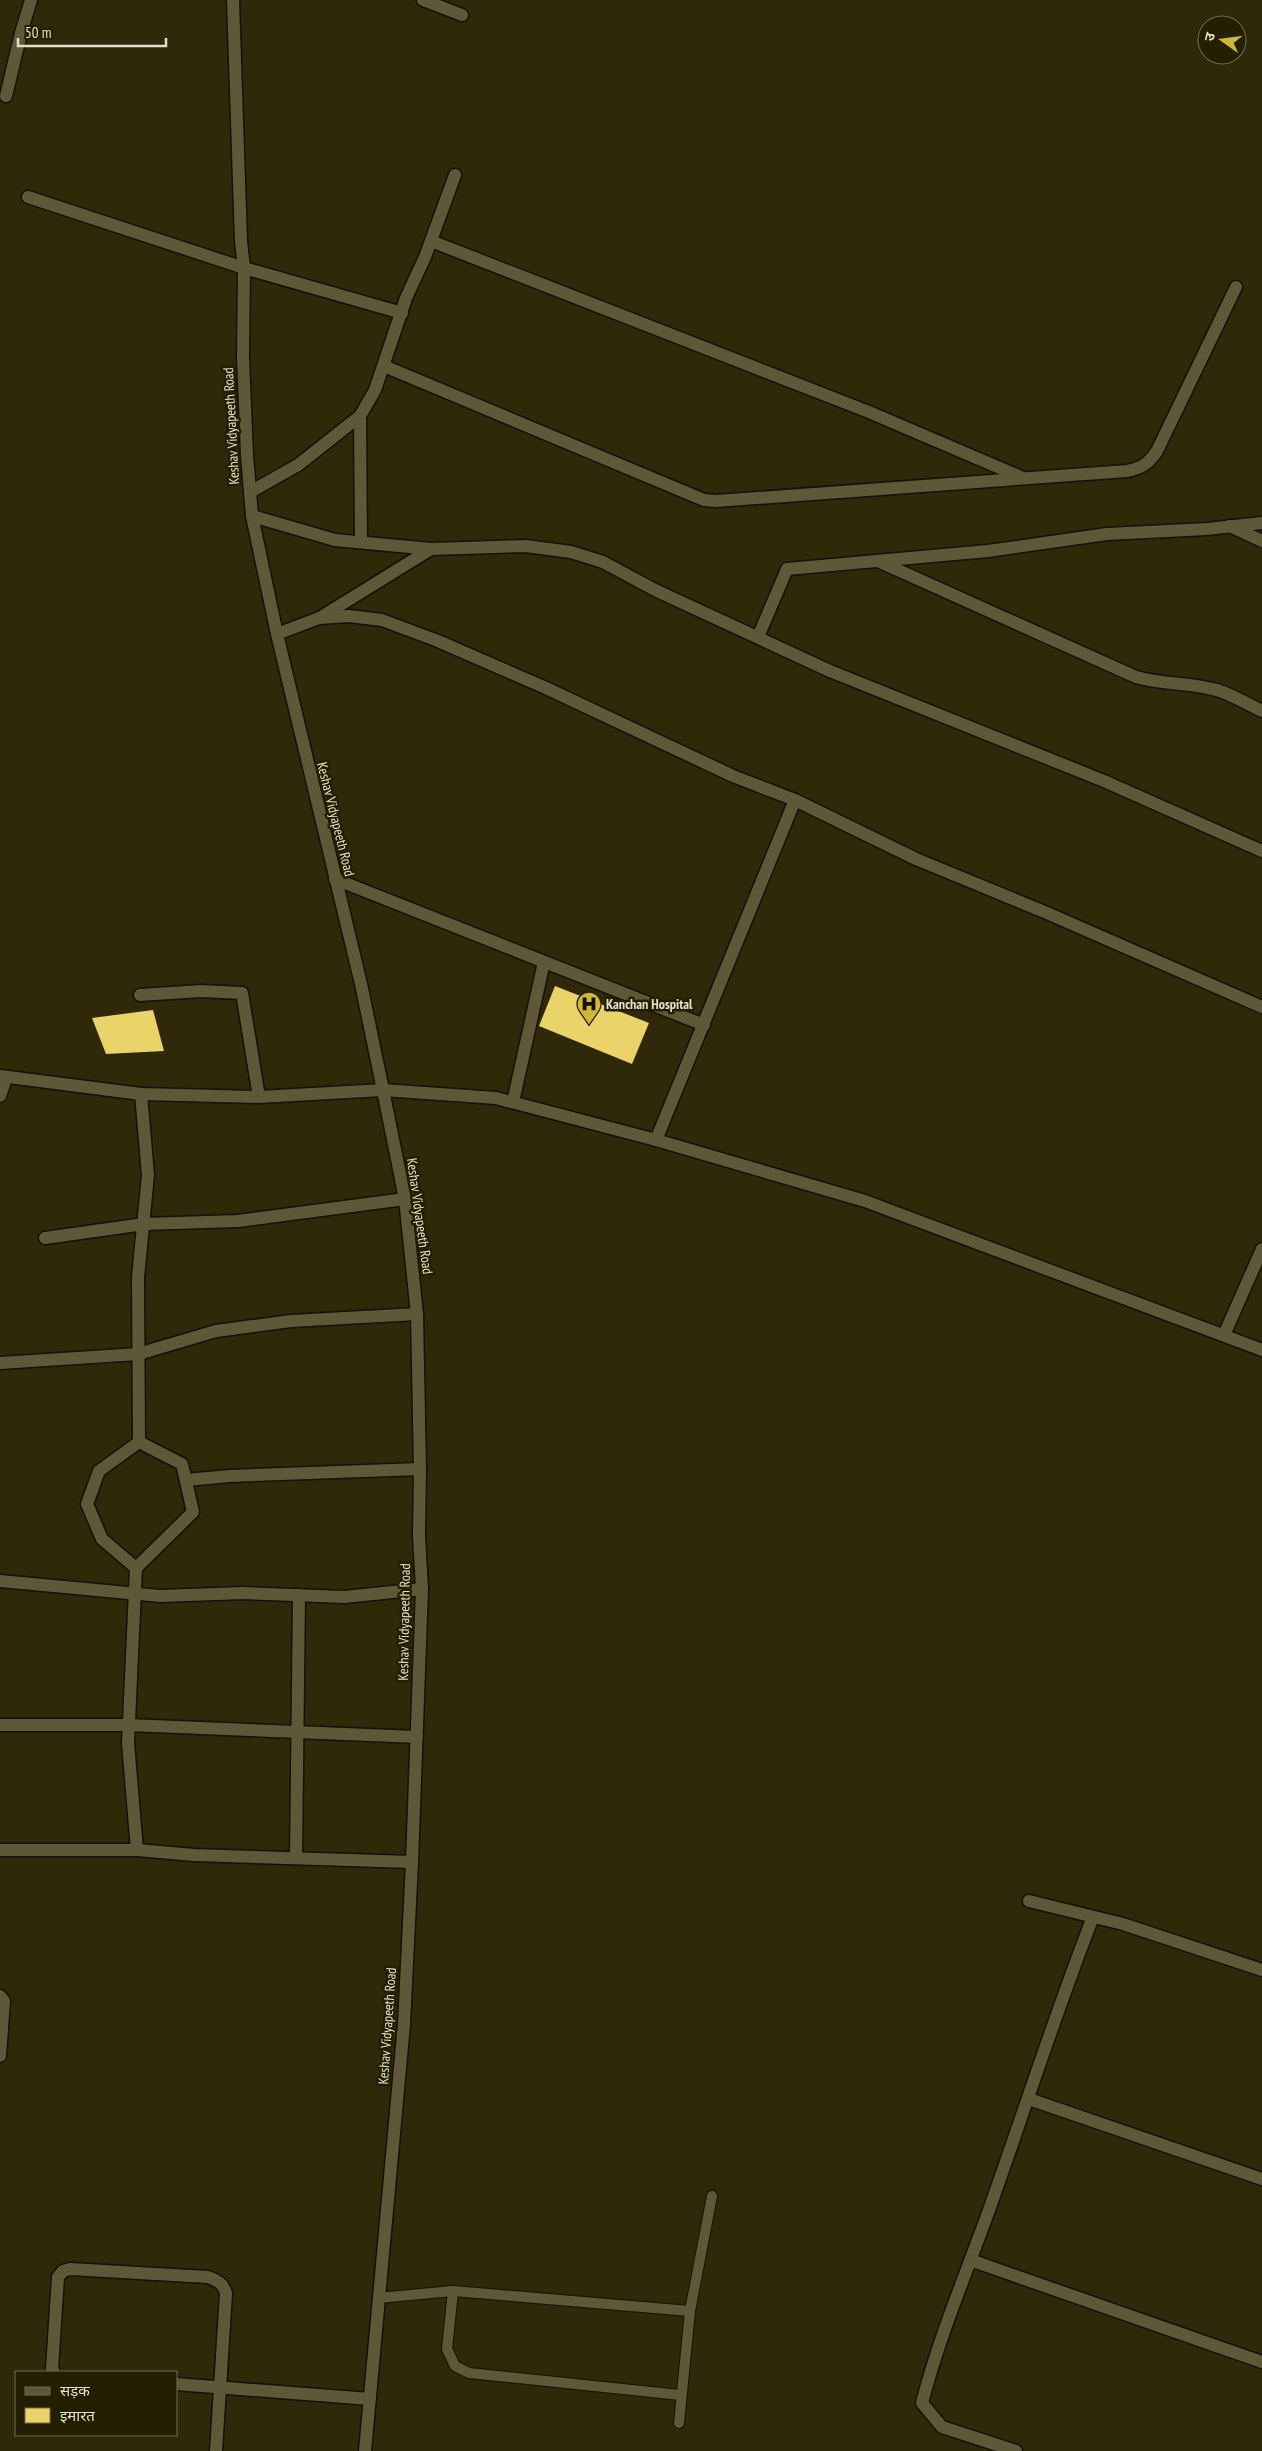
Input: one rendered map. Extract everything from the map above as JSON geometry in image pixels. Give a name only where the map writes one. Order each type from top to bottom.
[{"type":"street","points":[[6,96],[31,0]]},
{"type":"street","name":"Keshav Vidyapeeth Road","points":[[233,0],[241,241],[244,268],[243,358],[252,516],[276,634],[383,1090],[404,1199],[417,1314],[420,1469],[419,1536],[422,1589],[412,1862],[404,2024],[365,2451]]},
{"type":"street","points":[[423,0],[462,15]]},
{"type":"street","points":[[361,542],[360,416],[384,366],[406,298],[431,241],[455,175]]},
{"type":"street","points":[[28,197],[244,268],[402,313]]},
{"type":"street","points":[[431,241],[870,412],[1023,478]]},
{"type":"street","points":[[384,366],[704,500],[716,501],[832,494],[1127,471],[1140,468],[1150,462],[1157,451],[1236,287]]},
{"type":"street","points":[[250,492],[298,464],[360,416]]},
{"type":"street","points":[[252,516],[335,540],[431,549],[526,546],[571,552],[603,562],[656,590],[830,671],[1104,780],[1262,851]]},
{"type":"street","points":[[758,637],[787,569],[988,551],[1107,534],[1262,523]]},
{"type":"street","points":[[1230,526],[1262,540]]},
{"type":"street","points":[[276,634],[319,618],[431,549]]},
{"type":"street","points":[[879,562],[1136,677],[1157,683],[1196,686],[1220,691],[1262,711]]},
{"type":"street","points":[[319,618],[349,616],[382,620],[430,638],[546,688],[733,776],[795,800],[916,859],[1047,913],[1262,1007]]},
{"type":"street","points":[[656,1140],[795,800]]},
{"type":"street","points":[[335,880],[704,1024]]},
{"type":"street","points":[[512,1102],[544,962]]},
{"type":"street","points":[[140,995],[201,992],[242,993],[259,1097]]},
{"type":"street","points":[[0,1096],[3,1077],[141,1094],[259,1097],[383,1090],[496,1098],[656,1140],[864,1201],[1262,1350]]},
{"type":"street","points":[[139,1442],[138,1277],[148,1175],[141,1094]]},
{"type":"street","points":[[45,1238],[144,1224],[238,1221],[404,1199]]},
{"type":"street","points":[[1224,1336],[1262,1248]]},
{"type":"street","points":[[0,1363],[138,1354],[216,1331],[291,1321],[417,1314]]},
{"type":"street","points":[[138,1850],[128,1743],[136,1568],[193,1512],[182,1464],[139,1442]]},
{"type":"street","points":[[136,1568],[102,1538],[87,1504],[99,1470],[139,1442]]},
{"type":"street","points":[[186,1480],[230,1476],[420,1469]]},
{"type":"street","points":[[0,1581],[160,1596],[243,1593],[344,1597],[422,1589]]},
{"type":"street","points":[[296,1858],[299,1595]]},
{"type":"street","points":[[0,1725],[128,1725],[417,1736]]},
{"type":"street","points":[[0,1850],[138,1850],[194,1855],[412,1862]]},
{"type":"street","points":[[1030,1901],[1122,1924],[1262,1970]]},
{"type":"street","points":[[1016,2451],[942,2427],[922,2404],[932,2364],[1029,2099],[1036,2070],[1073,1967],[1093,1917]]},
{"type":"street","points":[[0,1996],[4,2001],[0,2056]]},
{"type":"street","points":[[1029,2099],[1262,2179]]},
{"type":"street","points":[[970,2260],[1262,2362]]},
{"type":"street","points":[[53,2371],[58,2277],[63,2271],[70,2269],[208,2277],[218,2281],[226,2294],[216,2451]]},
{"type":"street","points":[[178,2384],[370,2399]]},
{"type":"lane","points":[[679,2423],[680,2395],[690,2311],[712,2196]]},
{"type":"lane","points":[[378,2298],[453,2291],[690,2311]]},
{"type":"lane","points":[[453,2291],[448,2350],[454,2366],[469,2373],[680,2395]]},
{"type":"building","points":[[555,986],[649,1023],[632,1064],[539,1026]]},
{"type":"building","points":[[153,1010],[164,1051],[106,1054],[92,1018]]},
{"type":"place","name":"Kanchan Hospital","points":[[589,1025]]}]
